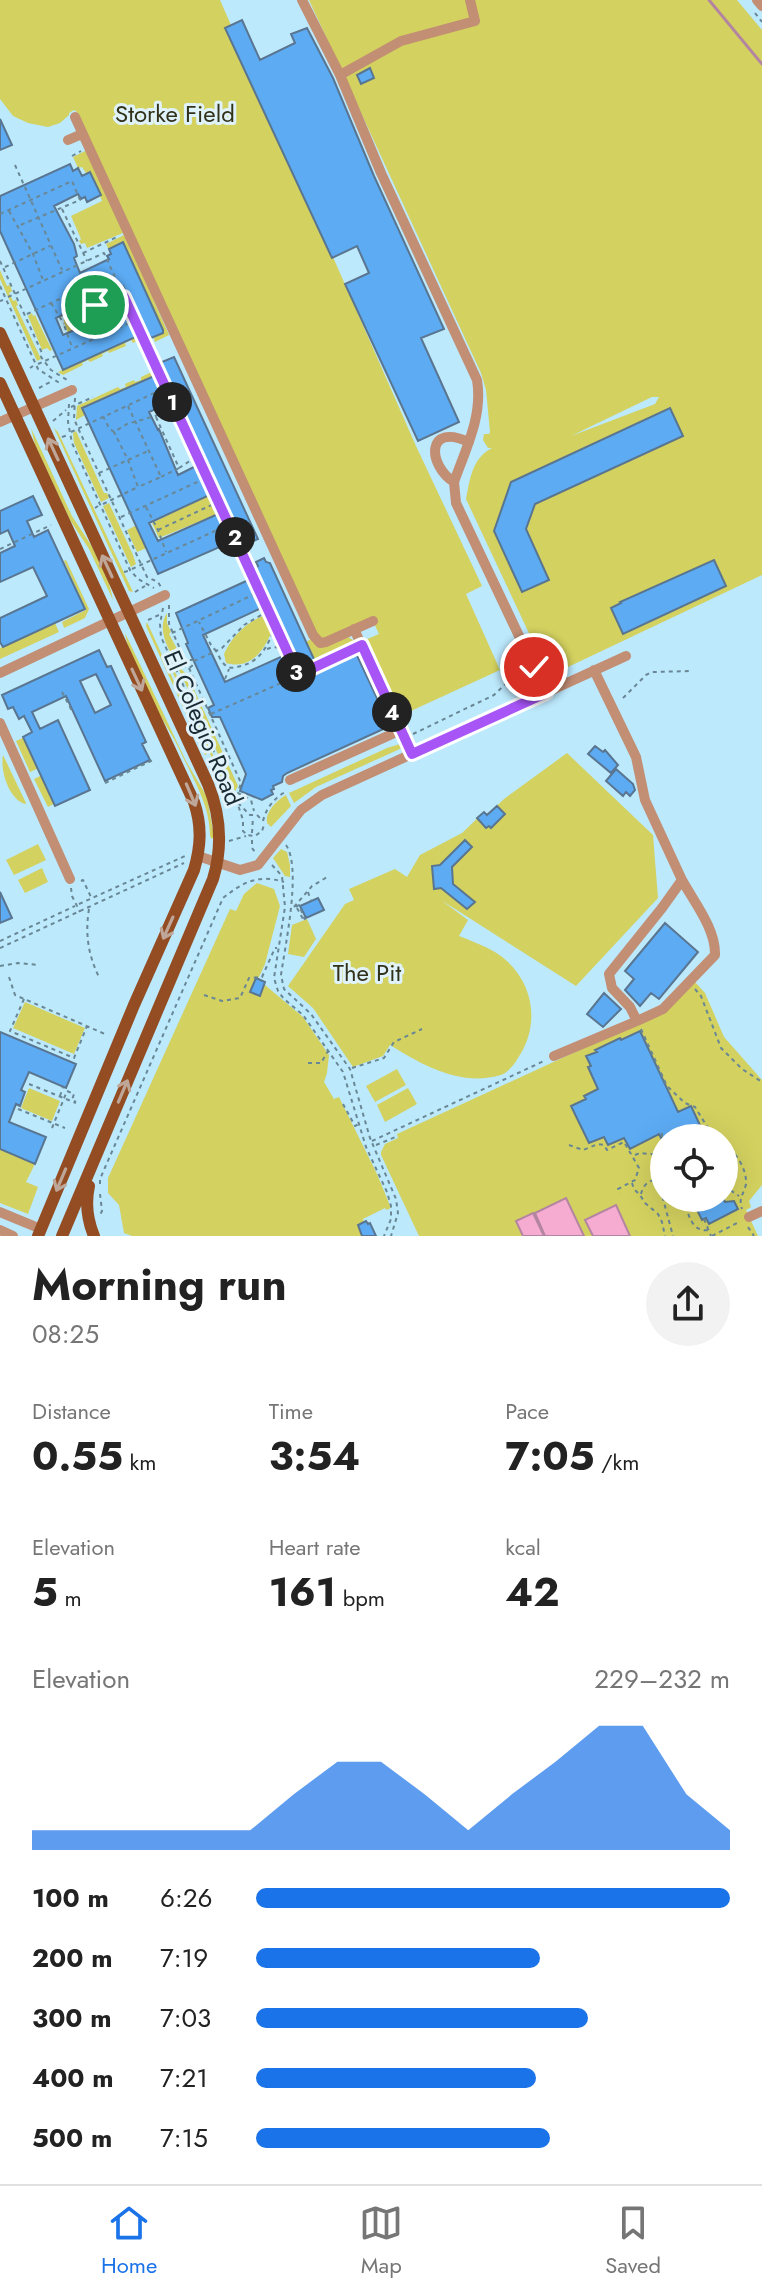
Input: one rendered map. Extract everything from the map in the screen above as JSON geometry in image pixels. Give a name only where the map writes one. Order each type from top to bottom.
[{"type":"main road","name":"El Colegio Road","points":[[0,333],[216,804],[220,823],[218,864],[62,1236]]},
{"type":"main road","name":"El Colegio Road","points":[[0,383],[194,802],[200,832],[191,857],[194,870],[39,1232]]},
{"type":"main road","points":[[93,1163],[86,1197],[87,1214],[95,1230]]},
{"type":"main road","points":[[39,1232],[55,1236]]},
{"type":"street","points":[[302,0],[340,75],[477,380],[477,419],[454,482],[456,503],[546,693]]},
{"type":"street","points":[[340,75],[401,41],[475,21],[470,0]]},
{"type":"street","points":[[757,0],[762,6]]},
{"type":"street","points":[[75,117],[313,635],[320,643],[373,621]]},
{"type":"street","points":[[68,140],[82,134]]},
{"type":"street","points":[[0,422],[71,390]]},
{"type":"street","points":[[454,482],[444,473],[435,447],[442,438],[449,436],[469,442]]},
{"type":"street","points":[[0,673],[164,595]]},
{"type":"street","points":[[354,629],[412,754]]},
{"type":"street","points":[[191,857],[240,870],[258,865],[301,810],[322,795],[626,656]]},
{"type":"street","points":[[554,1056],[663,1009],[715,955],[715,944],[645,800],[636,757],[594,670]]},
{"type":"street","points":[[0,723],[71,882]]},
{"type":"street","points":[[290,780],[401,730]]},
{"type":"street","points":[[637,1021],[630,1007],[612,988],[609,974],[682,880]]},
{"type":"street","points":[[749,1217],[762,1211]]},
{"type":"street","points":[[0,1212],[39,1232]]},
{"type":"street","points":[[0,1230],[13,1236]]},
{"type":"path","points":[[72,156],[85,149]]},
{"type":"path","points":[[15,165],[63,272]]},
{"type":"path","points":[[0,214],[72,181],[80,200],[18,226]]},
{"type":"path","points":[[62,208],[87,261]]},
{"type":"path","points":[[8,210],[33,254],[43,281]]},
{"type":"path","points":[[82,253],[128,232]]},
{"type":"path","points":[[4,268],[51,245]]},
{"type":"path","points":[[8,297],[104,253],[298,675]]},
{"type":"path","points":[[0,261],[42,353],[41,357],[51,370],[62,376],[71,390],[76,405],[74,419],[147,577],[155,581],[164,595],[169,624],[185,660]]},
{"type":"path","points":[[25,314],[113,274]]},
{"type":"path","points":[[0,286],[38,369],[71,390]]},
{"type":"path","points":[[95,311],[95,305],[99,302],[106,305],[124,297]]},
{"type":"path","points":[[51,303],[73,349]]},
{"type":"path","points":[[95,311],[103,314],[106,305]]},
{"type":"path","points":[[71,322],[73,314],[82,316],[95,311]]},
{"type":"path","points":[[71,322],[79,325],[82,316]]},
{"type":"path","points":[[38,364],[135,321]]},
{"type":"path","points":[[64,325],[71,322]]},
{"type":"path","points":[[58,379],[62,376]]},
{"type":"path","points":[[39,388],[52,381]]},
{"type":"path","points":[[62,437],[166,387]]},
{"type":"path","points":[[71,390],[72,443],[130,570],[138,579],[164,595]]},
{"type":"path","points":[[71,407],[93,397]]},
{"type":"path","points":[[128,405],[161,477]]},
{"type":"path","points":[[114,432],[175,407]]},
{"type":"path","points":[[52,421],[66,410]]},
{"type":"path","points":[[103,416],[128,460],[138,487]]},
{"type":"path","points":[[155,416],[179,468]]},
{"type":"path","points":[[99,473],[149,451]]},
{"type":"path","points":[[103,504],[179,468],[197,456]]},
{"type":"path","points":[[120,518],[207,478]]},
{"type":"path","points":[[158,530],[219,502]]},
{"type":"path","points":[[145,506],[167,553]]},
{"type":"path","points":[[0,549],[51,525]]},
{"type":"path","points":[[132,569],[229,525]]},
{"type":"path","points":[[151,584],[155,581]]},
{"type":"path","points":[[135,592],[145,586]]},
{"type":"path","points":[[172,633],[260,592]]},
{"type":"path","points":[[164,595],[161,637],[237,802],[243,820],[235,838]]},
{"type":"path","points":[[189,668],[194,661],[216,651],[244,625],[269,611]]},
{"type":"path","points":[[148,620],[159,615]]},
{"type":"path","points":[[198,621],[211,645],[230,668],[249,663],[266,649],[286,649]]},
{"type":"path","points":[[266,649],[276,627]]},
{"type":"path","points":[[209,715],[362,645]]},
{"type":"path","points":[[189,668],[180,667],[185,660],[194,661]]},
{"type":"path","points":[[189,668],[241,783],[237,793],[251,800],[254,811]]},
{"type":"path","points":[[225,679],[230,668]]},
{"type":"path","points":[[623,698],[652,672],[692,671]]},
{"type":"path","points":[[62,692],[72,711]]},
{"type":"path","points":[[105,783],[153,760]]},
{"type":"path","points":[[237,802],[270,831]]},
{"type":"path","points":[[243,820],[266,811],[260,834]]},
{"type":"path","points":[[252,833],[253,816]]},
{"type":"path","points":[[242,828],[247,835]]},
{"type":"path","points":[[229,841],[247,835],[267,835]]},
{"type":"path","points":[[252,840],[252,848],[259,855]]},
{"type":"path","points":[[284,843],[291,853],[292,871],[282,983],[288,994],[311,1014],[347,1062],[372,1141],[396,1199],[397,1220],[387,1235]]},
{"type":"path","points":[[79,904],[191,857]]},
{"type":"path","points":[[0,948],[191,857]]},
{"type":"path","points":[[270,862],[280,872],[294,907],[303,920],[304,917]]},
{"type":"path","points":[[329,876],[307,891],[294,907],[278,948],[274,978],[284,999],[303,1015],[345,1071],[359,1124],[391,1206],[387,1235]]},
{"type":"path","points":[[95,1230],[102,1211],[100,1179],[223,898],[242,883],[269,877],[284,882]]},
{"type":"path","points":[[80,912],[72,896],[71,882],[83,880],[92,898]]},
{"type":"path","points":[[307,891],[311,901]]},
{"type":"path","points":[[0,941],[75,906]]},
{"type":"path","points":[[89,908],[86,927],[89,952],[99,977]]},
{"type":"path","points":[[204,995],[222,1001],[240,998],[249,978],[262,977],[275,948],[278,948]]},
{"type":"path","points":[[0,966],[18,963],[38,965]]},
{"type":"path","points":[[9,977],[15,995],[105,1034]]},
{"type":"path","points":[[689,982],[701,996],[721,1048],[742,1069],[762,1082]]},
{"type":"path","points":[[24,999],[10,1031],[74,1058],[87,1026]]},
{"type":"path","points":[[637,1021],[667,1086],[685,1103],[695,1107],[706,1124]]},
{"type":"path","points":[[352,1068],[384,1058],[394,1042],[422,1029]]},
{"type":"path","points":[[308,1063],[321,1063],[329,1050]]},
{"type":"path","points":[[372,1141],[554,1056]]},
{"type":"path","points":[[29,1084],[64,1099],[76,1102],[72,1100],[74,1094],[67,1091],[64,1099],[53,1126]]},
{"type":"path","points":[[59,1097],[63,1087]]},
{"type":"path","points":[[343,1104],[355,1126],[359,1124]]},
{"type":"path","points":[[18,1109],[53,1126],[65,1128]]},
{"type":"path","points":[[376,1145],[398,1136]]},
{"type":"path","points":[[569,1145],[583,1150],[596,1142],[607,1150],[624,1142],[639,1168],[635,1180],[618,1189],[620,1193]]},
{"type":"path","points":[[633,1155],[650,1154]]},
{"type":"path","points":[[738,1159],[746,1182],[740,1204],[746,1219],[749,1217]]},
{"type":"path","points":[[640,1195],[650,1180]]},
{"type":"path","points":[[632,1181],[645,1203],[658,1214],[665,1236]]},
{"type":"path","points":[[667,1212],[673,1236]]},
{"type":"path","points":[[688,1212],[696,1227],[709,1230]]},
{"type":"path","points":[[705,1220],[712,1236],[742,1221],[754,1236]]},
{"type":"green space","name":"Storke Field","points":[[0,0],[220,0],[416,446],[482,586],[466,594],[500,670],[400,716],[365,640],[379,634],[371,617],[348,637],[356,647],[349,652],[346,648],[321,659],[322,662],[302,672],[315,660],[306,642],[311,639],[162,297],[154,301],[169,335],[155,342],[122,244],[109,250],[106,244],[123,233],[87,248],[85,243],[79,241],[81,239],[71,216],[102,201],[91,173],[78,168],[73,157],[85,151],[106,174],[77,112],[74,110],[60,123],[48,127],[13,116],[0,99]]},
{"type":"green space","points":[[309,0],[737,0],[762,30],[762,575],[549,676],[466,499],[476,463],[492,448],[488,448],[483,440],[484,434],[490,432],[481,373]],"holes":[[[652,397],[659,397],[655,404],[571,436]]]},
{"type":"green space","points":[[0,270],[7,286],[10,285],[12,291],[9,293],[13,301],[16,300],[41,359],[37,361],[0,279]]},
{"type":"green space","points":[[118,288],[129,311],[72,346],[64,314]]},
{"type":"green space","points":[[32,313],[52,350],[42,350],[28,316]]},
{"type":"green space","points":[[139,333],[141,339],[133,343],[131,340],[125,343],[126,346],[108,351],[90,362],[88,360],[63,375],[58,372]]},
{"type":"green space","points":[[156,370],[158,374],[76,420],[77,406],[118,387],[126,387],[125,384],[141,380],[141,377]]},
{"type":"green space","points":[[31,428],[72,516],[93,548],[113,600],[89,549],[70,520],[35,445]]},
{"type":"green space","points":[[54,428],[58,432],[133,592],[129,591]]},
{"type":"green space","points":[[76,431],[109,498],[101,502],[74,443],[73,433]]},
{"type":"green space","points":[[213,480],[232,521],[215,515],[159,538],[152,523],[207,496]]},
{"type":"green space","points":[[109,503],[133,555],[136,564],[131,567],[103,506]]},
{"type":"green space","points":[[141,523],[151,546],[137,552],[127,530]]},
{"type":"green space","points":[[66,560],[89,609],[85,618],[64,628],[62,622],[86,610]]},
{"type":"green space","points":[[167,613],[169,634],[181,656],[178,659],[180,665],[177,666],[163,633]]},
{"type":"green space","points":[[266,615],[272,631],[260,652],[242,664],[226,663],[224,654],[236,635],[246,625]]},
{"type":"green space","points":[[147,622],[207,754],[205,755],[146,626]]},
{"type":"green space","points":[[55,623],[59,632],[0,659],[0,648]]},
{"type":"green space","points":[[125,633],[186,761],[207,797],[212,839],[200,792],[138,674]]},
{"type":"green space","points":[[179,670],[191,678],[238,786],[235,791]]},
{"type":"green space","points":[[173,673],[230,792],[228,793]]},
{"type":"green space","points":[[25,737],[39,768],[30,772],[16,741]]},
{"type":"green space","points":[[400,744],[402,748],[316,787],[294,803],[289,793],[387,748]]},
{"type":"green space","name":"The Pit","points":[[567,753],[653,835],[658,898],[576,986],[441,900],[468,920],[459,936],[503,957],[524,984],[531,1008],[525,1046],[508,1070],[486,1078],[442,1072],[390,1045],[383,1056],[353,1067],[313,1008],[288,986],[345,904],[354,900],[349,889],[395,869],[407,877],[420,855],[462,833],[484,812],[487,815]]},
{"type":"green space","points":[[3,755],[25,804],[14,796],[7,784]]},
{"type":"green space","points":[[42,775],[55,803],[48,807],[34,779]]},
{"type":"green space","points":[[286,795],[291,806],[271,827],[267,823],[270,811]]},
{"type":"green space","points":[[38,844],[46,860],[14,875],[6,860]]},
{"type":"green space","points":[[281,849],[287,852],[290,877],[285,876],[273,858]]},
{"type":"green space","points":[[42,868],[48,882],[25,893],[18,880]]},
{"type":"green space","points":[[257,883],[274,889],[280,906],[258,979],[303,1017],[329,1055],[324,1082],[334,1099],[339,1097],[391,1208],[363,1219],[370,1223],[376,1236],[132,1236],[124,1233],[119,1205],[108,1193],[108,1178],[230,909],[236,911],[244,894]]},
{"type":"green space","points":[[307,919],[316,939],[304,957],[288,954],[292,925]]},
{"type":"green space","points":[[694,981],[705,993],[724,1037],[762,1080],[762,1185],[749,1201],[751,1207],[746,1210],[758,1236],[419,1236],[381,1155],[385,1144],[398,1138],[397,1134],[662,1012]]},
{"type":"green space","points":[[25,1002],[85,1028],[74,1054],[13,1028]]},
{"type":"green space","points":[[397,1069],[406,1085],[375,1102],[366,1086]]},
{"type":"green space","points":[[29,1088],[60,1101],[52,1121],[21,1108]]},
{"type":"green space","points":[[408,1088],[417,1104],[385,1122],[377,1105]]},
{"type":"green space","points":[[0,1149],[35,1164],[26,1182],[38,1187],[28,1214],[0,1203]]},
{"type":"shaded area","points":[[566,1198],[584,1236],[545,1236],[535,1213]]},
{"type":"shaded area","points":[[616,1205],[630,1236],[593,1236],[585,1220]]},
{"type":"shaded area","points":[[533,1213],[544,1236],[523,1236],[516,1221]]},
{"type":"building","points":[[242,20],[260,60],[295,43],[291,34],[307,28],[333,78],[444,329],[421,338],[459,422],[418,441],[345,284],[369,273],[357,246],[332,258],[225,28]]},
{"type":"building","points":[[370,68],[374,78],[361,84],[357,75]]},
{"type":"building","points":[[0,119],[12,145],[0,150]]},
{"type":"building","points":[[70,164],[73,171],[78,168],[82,176],[90,172],[101,195],[87,202],[85,197],[81,199],[78,194],[54,206],[74,244],[77,256],[74,258],[80,273],[109,259],[109,249],[123,242],[163,333],[151,338],[144,333],[63,370],[0,231],[0,196]],"holes":[[[123,286],[132,305],[63,335],[56,318]]]},
{"type":"building","points":[[174,357],[258,539],[243,545],[240,538],[158,574],[82,408],[161,373],[157,364]],"holes":[[[173,401],[204,462],[178,475],[149,412]],[[218,491],[227,510],[158,541],[149,523]]]},
{"type":"building","points":[[670,408],[683,436],[535,504],[526,529],[549,580],[522,592],[494,531],[511,482]]},
{"type":"building","points":[[33,496],[42,515],[27,521],[34,537],[48,530],[85,609],[3,647],[0,642],[0,618],[47,596],[33,567],[0,582],[0,553],[15,546],[8,530],[0,534],[0,511]]},
{"type":"building","points":[[264,558],[270,563],[318,668],[355,651],[390,726],[287,773],[282,782],[273,786],[273,794],[262,800],[240,791],[246,774],[220,717],[212,717],[208,708],[214,705],[186,644],[176,613],[255,577],[252,569],[258,566],[256,562]],"holes":[[[270,604],[292,652],[225,682],[203,635]]]},
{"type":"building","points":[[714,560],[726,586],[623,634],[611,608]]},
{"type":"building","points":[[99,650],[107,667],[111,666],[146,742],[142,744],[150,760],[105,781],[66,696],[32,712],[40,729],[58,720],[90,790],[55,806],[23,737],[32,732],[24,716],[19,719],[13,707],[8,709],[2,695]],"holes":[[[96,674],[111,705],[95,713],[80,681]]]},
{"type":"building","points":[[595,746],[603,752],[605,750],[618,765],[611,773],[588,754]]},
{"type":"building","points":[[616,769],[633,784],[635,790],[630,796],[626,792],[623,796],[606,781]]},
{"type":"building","points":[[497,806],[505,814],[491,828],[486,828],[477,818],[484,812],[487,815]]},
{"type":"building","points":[[465,840],[472,847],[452,867],[453,884],[475,902],[467,909],[441,888],[434,889],[432,866],[440,865]]},
{"type":"building","points":[[0,892],[12,918],[0,923]]},
{"type":"building","points":[[318,898],[324,910],[306,918],[300,906]]},
{"type":"building","points":[[665,923],[698,952],[659,999],[651,993],[640,1006],[625,990],[634,979],[625,971]]},
{"type":"building","points":[[256,978],[265,982],[260,996],[250,992]]},
{"type":"building","points":[[604,993],[621,1009],[603,1027],[587,1014]]},
{"type":"building","points":[[640,1031],[678,1112],[691,1106],[699,1124],[650,1124],[650,1139],[630,1149],[624,1138],[608,1145],[604,1137],[589,1143],[571,1106],[598,1089],[586,1056]]},
{"type":"building","points":[[0,1032],[76,1064],[66,1088],[29,1072],[21,1090],[25,1092],[20,1106],[16,1104],[9,1122],[46,1137],[35,1164],[0,1149]]},
{"type":"building","points":[[698,1212],[732,1212],[709,1224],[706,1218],[702,1220]]},
{"type":"building","points":[[366,1221],[376,1236],[362,1236],[358,1225]]},
{"type":"waterway","points":[[709,0],[762,64]]},
{"type":"route","points":[[95,305],[99,302],[106,305],[124,297],[298,675],[362,645],[412,754],[546,693],[534,667]]}]
